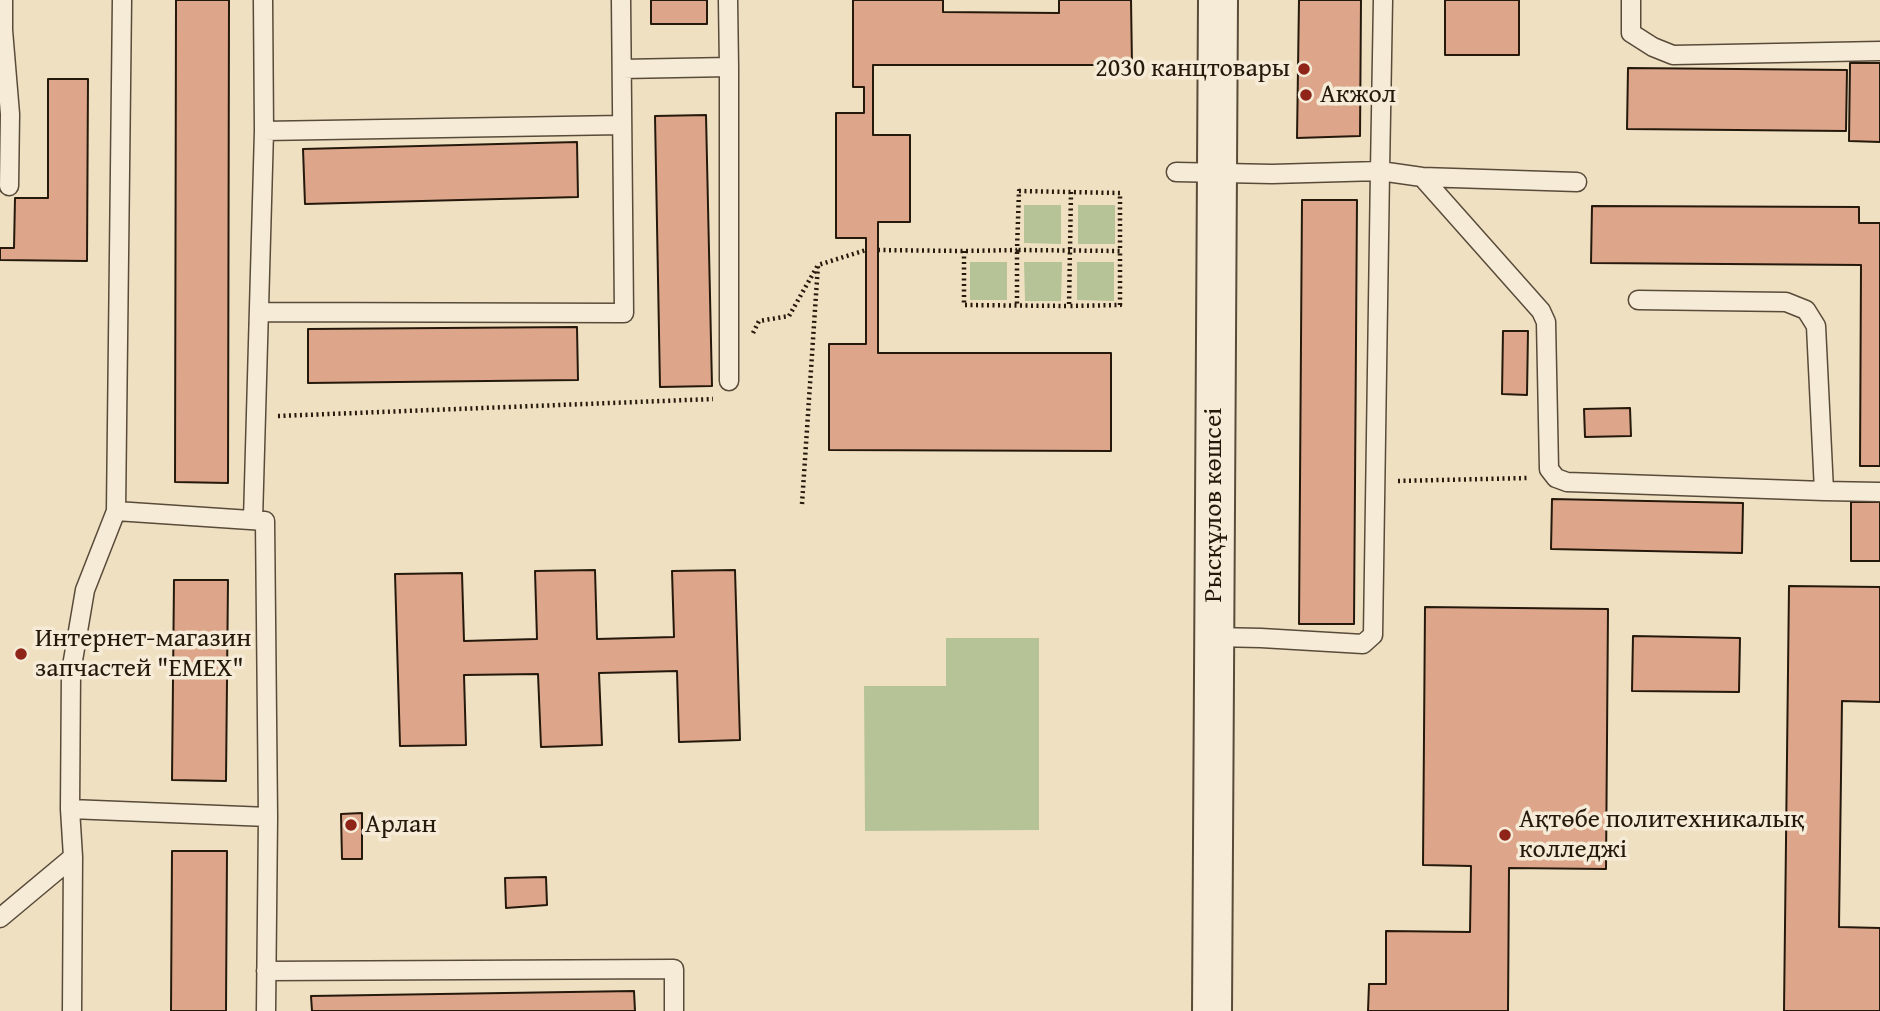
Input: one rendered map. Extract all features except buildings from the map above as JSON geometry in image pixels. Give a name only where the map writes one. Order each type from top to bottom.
[{"type":"street","name":"Рысқұлов көшсеі","points":[[1212,1011],[1218,0]]},
{"type":"lane","points":[[3,0],[10,114],[9,186]]},
{"type":"lane","points":[[72,1011],[71,672],[85,590],[116,511],[122,0]]},
{"type":"lane","points":[[253,520],[264,131],[263,0]]},
{"type":"lane","points":[[259,312],[624,313],[621,0]]},
{"type":"lane","points":[[728,0],[729,381]]},
{"type":"lane","points":[[1213,637],[1363,644],[1373,635],[1383,0]]},
{"type":"lane","points":[[1632,0],[1632,33],[1653,47],[1673,55],[1880,51]]},
{"type":"lane","points":[[622,69],[729,67]]},
{"type":"lane","points":[[264,131],[622,125]]},
{"type":"lane","points":[[1176,172],[1380,172],[1422,177],[1577,182]]},
{"type":"lane","points":[[1422,177],[1541,311],[1546,322],[1549,469],[1556,478],[1567,482],[1880,492]]},
{"type":"lane","points":[[1638,300],[1786,302],[1806,310],[1816,326],[1824,491]]},
{"type":"lane","points":[[116,511],[265,521],[268,817],[266,1011]]},
{"type":"lane","points":[[70,809],[268,817]]},
{"type":"lane","points":[[0,918],[73,857]]},
{"type":"lane","points":[[266,971],[674,970],[674,1011]]},
{"type":"path","points":[[964,251],[964,305],[1017,306],[1119,305],[1120,192],[1018,191],[1017,306]]},
{"type":"path","points":[[1069,306],[1071,192]]},
{"type":"path","points":[[753,333],[759,321],[789,316],[818,265],[866,250]]},
{"type":"path","points":[[878,250],[1120,251]]},
{"type":"path","points":[[802,504],[818,265]]},
{"type":"path","points":[[256,417],[717,399],[729,381]]},
{"type":"path","points":[[1376,481],[1556,478]]},
{"type":"green space","points":[[1024,205],[1061,205],[1061,244],[1024,243]]},
{"type":"green space","points":[[1078,205],[1115,205],[1115,244],[1078,244]]},
{"type":"green space","points":[[970,262],[1007,262],[1007,300],[970,300]]},
{"type":"green space","points":[[1024,262],[1062,262],[1061,301],[1025,301]]},
{"type":"green space","points":[[1077,262],[1114,262],[1114,301],[1077,300]]},
{"type":"green space","points":[[946,638],[1039,638],[1039,830],[865,831],[864,686],[946,686]]},
{"type":"place","name":"2030 канцтовары","points":[[1304,69]]},
{"type":"place","name":"Акжол","points":[[1306,95]]},
{"type":"place","name":"Интернет-магазин запчастей \"EMEX\"","points":[[21,654]]},
{"type":"place","name":"Арлан","points":[[351,825]]},
{"type":"place","name":"Ақтөбе политехникалық колледжі","points":[[1505,835]]}]
